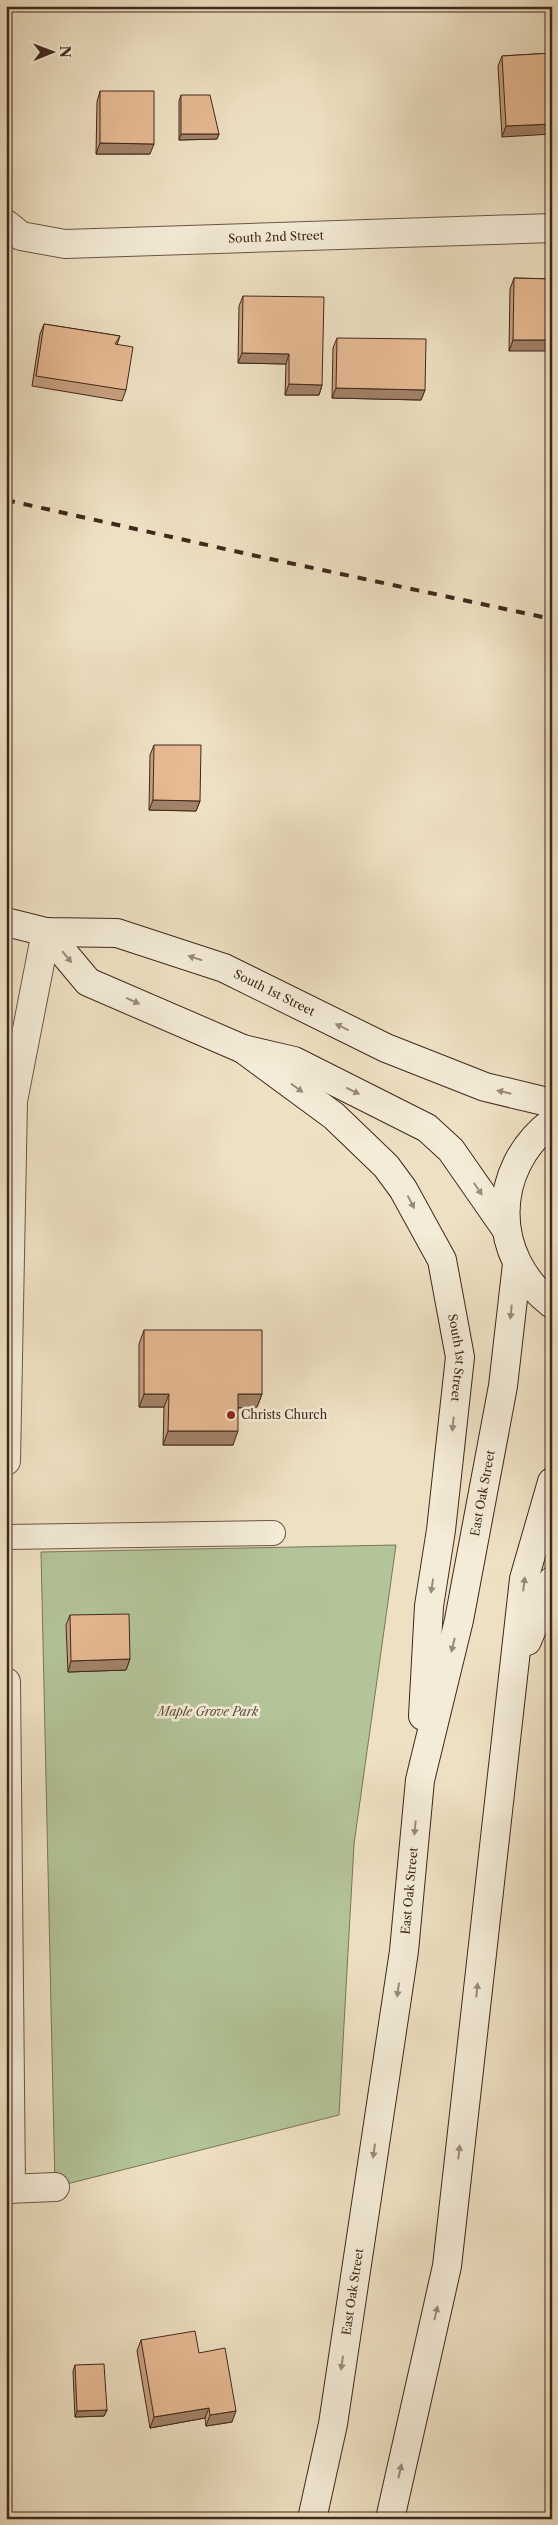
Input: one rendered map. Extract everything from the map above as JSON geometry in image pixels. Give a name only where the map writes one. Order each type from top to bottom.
[{"type":"street","name":"South 2nd Street","points":[[6,224],[21,236],[65,244],[552,228]]},
{"type":"street","name":"South 1st Street","points":[[6,922],[46,932],[117,933],[224,968],[386,1048],[485,1087],[552,1103]]},
{"type":"street","name":"South 1st Street","points":[[46,932],[88,982],[243,1049],[294,1061],[427,1128],[451,1150],[506,1229]]},
{"type":"street","points":[[6,1460],[12,1101],[46,932]]},
{"type":"street","name":"South 1st Street","points":[[243,1049],[334,1116],[386,1166],[403,1189],[442,1260],[460,1357],[441,1530],[429,1606],[420,1780]]},
{"type":"street","points":[[552,1122],[529,1144],[513,1170],[506,1199],[506,1229],[517,1264],[536,1292],[552,1304]]},
{"type":"street","name":"East Oak Street","points":[[312,2519],[333,2424],[404,1951],[420,1780],[463,1600],[503,1386],[517,1264]]},
{"type":"street","points":[[390,2519],[447,2266],[488,1888],[516,1668],[524,1579],[552,1482]]},
{"type":"street","points":[[516,1668],[552,1581]]},
{"type":"street","points":[[6,1682],[9,2189],[55,2188]]},
{"type":"lane","points":[[6,1537],[273,1533]]},
{"type":"green space","name":"Maple Grove Park","points":[[396,1545],[354,1844],[339,2115],[55,2187],[41,1552]]},
{"type":"building","points":[[552,53],[552,124],[506,126],[502,56]]},
{"type":"building","points":[[100,91],[154,91],[154,144],[100,143]]},
{"type":"building","points":[[181,95],[210,95],[219,134],[181,134]]},
{"type":"building","points":[[514,278],[552,279],[552,340],[513,340]]},
{"type":"building","points":[[243,296],[324,297],[322,385],[289,384],[289,354],[242,353]]},
{"type":"building","points":[[44,324],[120,336],[115,344],[133,347],[126,390],[36,376]]},
{"type":"building","points":[[337,338],[426,339],[425,390],[336,388]]},
{"type":"building","points":[[154,745],[201,745],[200,801],[153,800]]},
{"type":"building","points":[[144,1330],[262,1330],[262,1394],[238,1394],[238,1431],[168,1431],[169,1394],[144,1394]]},
{"type":"building","points":[[129,1614],[130,1659],[71,1661],[70,1615]]},
{"type":"building","points":[[195,2331],[199,2353],[225,2348],[236,2411],[210,2415],[209,2408],[154,2417],[141,2340]]},
{"type":"building","points":[[104,2364],[107,2410],[77,2411],[75,2365]]},
{"type":"railway","points":[[6,500],[552,619]]},
{"type":"place","name":"Christs Church","points":[[231,1415]]}]
